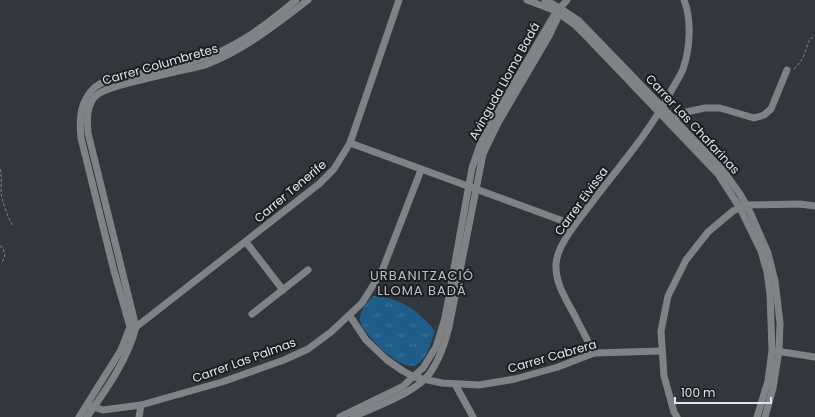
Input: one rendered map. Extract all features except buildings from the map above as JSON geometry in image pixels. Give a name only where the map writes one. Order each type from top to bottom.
[{"type":"street","name":"Carrer Columbretes","points":[[133,327],[81,138],[80,116],[86,97],[96,86],[106,81],[172,67],[226,50],[248,38],[296,0]]},
{"type":"street","name":"Carrer Columbretes","points":[[133,327],[88,134],[87,120],[92,102],[98,94],[109,88],[203,66],[227,56],[262,34],[308,0]]},
{"type":"street","name":"Carrer Tenerife","points":[[133,327],[246,242],[319,184],[334,169],[350,143],[398,0]]},
{"type":"street","points":[[527,0],[559,11]]},
{"type":"street","points":[[545,0],[559,11]]},
{"type":"street","points":[[559,11],[567,0]]},
{"type":"street","name":"Carrer Eivissa","points":[[594,353],[564,297],[558,281],[556,264],[560,251],[574,225],[661,110],[682,70],[688,49],[688,28],[686,4],[684,0]]},
{"type":"street","name":"Carrer Las Chafarinas","points":[[559,11],[579,21],[718,174],[743,206]]},
{"type":"street","name":"Avinguda Lloma Badá","points":[[340,417],[402,387],[423,368],[436,347],[444,318],[472,168],[480,145],[494,117],[559,11]]},
{"type":"street","name":"Avinguda Lloma Badá","points":[[353,417],[401,395],[416,386],[431,372],[442,350],[449,327],[483,154],[489,138],[559,11]]},
{"type":"street","points":[[674,118],[686,112],[704,108],[720,108],[754,118],[764,115],[771,109],[787,70]]},
{"type":"street","name":"Carrer Las Chafarinas","points":[[661,110],[674,118],[722,169],[768,252],[775,281],[780,323],[773,388],[765,417]]},
{"type":"street","points":[[350,143],[421,170],[477,188],[574,225]]},
{"type":"street","name":"Carrer Las Palmas","points":[[90,407],[103,410],[141,405],[222,382],[284,360],[308,349],[350,316],[362,303],[382,271],[421,170]]},
{"type":"street","points":[[677,417],[674,412],[664,376],[661,332],[668,296],[686,260],[708,232],[743,206],[800,204],[815,206]]},
{"type":"street","points":[[246,242],[283,290]]},
{"type":"street","points":[[252,314],[308,270]]},
{"type":"street","points":[[350,316],[366,340],[387,360],[414,377]]},
{"type":"street","points":[[79,417],[90,407],[126,354],[133,339],[133,327]]},
{"type":"street","name":"Carrer Cabrera","points":[[414,377],[442,383],[479,385],[515,379],[558,367],[594,353],[662,351]]},
{"type":"street","points":[[776,351],[815,358]]},
{"type":"street","name":"Carrer Las Chafarinas","points":[[757,417],[776,351]]},
{"type":"street","points":[[455,384],[473,417]]},
{"type":"street","points":[[139,417],[141,405]]},
{"type":"street","points":[[87,417],[90,407]]},
{"type":"path","points":[[787,70],[794,70],[801,62],[807,43],[815,35]]},
{"type":"path","points":[[0,169],[2,180],[1,194],[6,206],[6,214],[13,225]]},
{"type":"path","points":[[0,246],[3,248],[5,255],[2,263]]},
{"type":"green space","points":[[373,296],[392,299],[408,306],[422,317],[435,331],[426,355],[416,365],[410,366],[393,358],[375,342],[362,326],[360,320],[361,313]]},
{"type":"district","name":"URBANITZACIÓ LLOMA BADÁ","points":[[422,282]]}]
